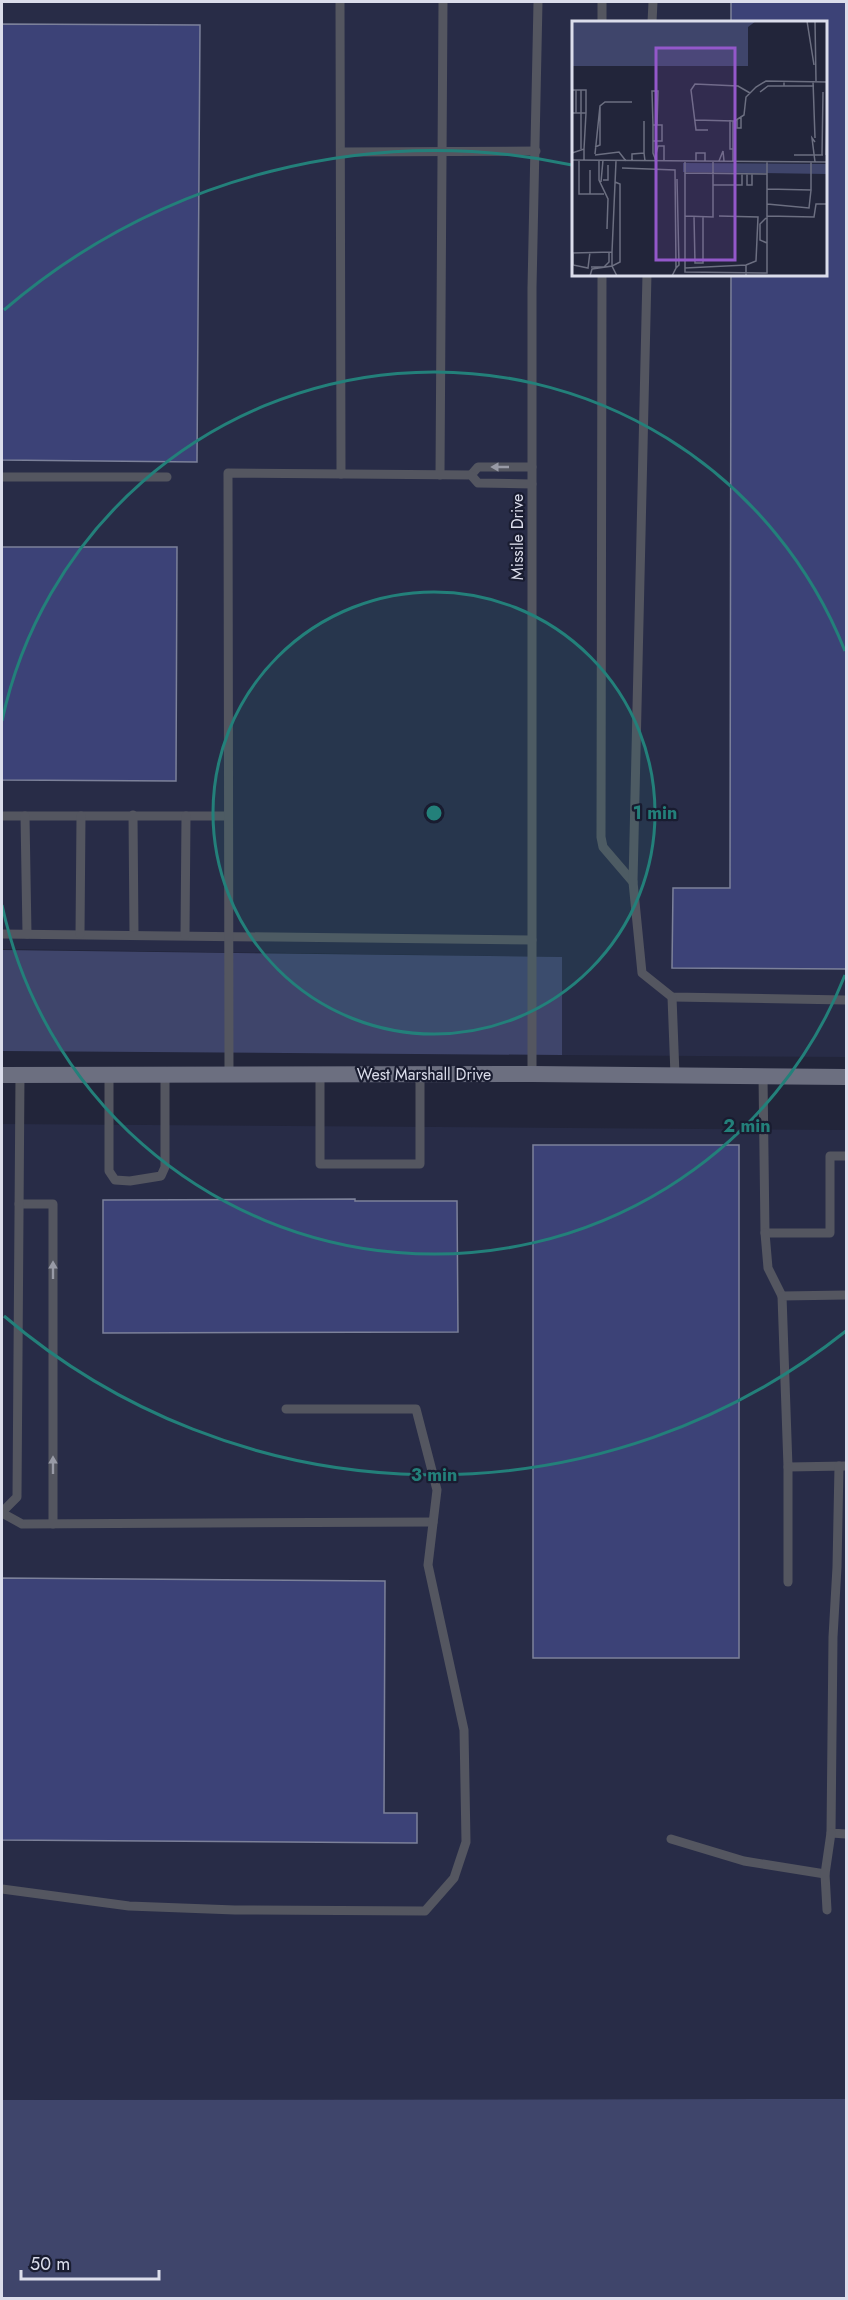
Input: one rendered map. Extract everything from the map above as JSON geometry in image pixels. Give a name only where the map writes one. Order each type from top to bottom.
[{"type":"main road","name":"West Marshall Drive","points":[[2,1075],[532,1074],[846,1077]]},
{"type":"lane","points":[[340,2],[341,474]]},
{"type":"lane","points":[[440,475],[443,2]]},
{"type":"lane","name":"Missile Drive","points":[[532,1074],[532,288],[538,2]]},
{"type":"lane","points":[[602,2],[602,21]]},
{"type":"lane","points":[[652,21],[653,2]]},
{"type":"lane","points":[[342,152],[536,151]]},
{"type":"lane","points":[[602,276],[601,837],[603,847],[633,882]]},
{"type":"lane","points":[[647,276],[633,882],[642,973],[672,997],[846,1000]]},
{"type":"lane","points":[[229,1074],[228,473],[471,475],[478,467],[532,467]]},
{"type":"lane","points":[[471,475],[478,483],[532,484]]},
{"type":"lane","points":[[2,477],[167,477]]},
{"type":"lane","points":[[133,815],[134,935]]},
{"type":"lane","points":[[2,816],[228,816]]},
{"type":"lane","points":[[26,816],[27,934]]},
{"type":"lane","points":[[80,934],[81,816]]},
{"type":"lane","points":[[185,935],[186,816]]},
{"type":"lane","points":[[2,934],[532,940]]},
{"type":"lane","points":[[672,997],[675,1075]]},
{"type":"lane","points":[[109,1074],[108,1171],[115,1180],[130,1181],[161,1176],[165,1167],[165,1074]]},
{"type":"lane","points":[[320,1074],[320,1164],[420,1164],[420,1075]]},
{"type":"lane","points":[[20,1075],[17,1497],[2,1512],[22,1524],[433,1522]]},
{"type":"lane","points":[[763,1076],[765,1233],[768,1268],[782,1296],[788,1467],[788,1582]]},
{"type":"lane","points":[[765,1233],[830,1233],[830,1156],[846,1156]]},
{"type":"lane","points":[[19,1204],[53,1204],[53,1524]]},
{"type":"lane","points":[[782,1296],[846,1295]]},
{"type":"lane","points":[[2,1889],[129,1906],[235,1910],[425,1911],[454,1878],[466,1842],[464,1730],[428,1565],[437,1490],[416,1409],[286,1409]]},
{"type":"lane","points":[[788,1467],[843,1466],[833,1637],[831,1833],[825,1874],[827,1910]]},
{"type":"lane","points":[[831,1833],[846,1834]]},
{"type":"lane","points":[[671,1839],[744,1861],[825,1874]]},
{"type":"shaded area","points":[[2,2],[846,2],[846,1057],[562,1055],[561,957],[2,949]]},
{"type":"shaded area","points":[[2,950],[562,957],[562,1055],[2,1051]]},
{"type":"shaded area","points":[[2,1124],[846,1130],[846,2099],[2,2100]]},
{"type":"shaded area","points":[[846,2099],[846,2298],[2,2298],[2,2100]]},
{"type":"building","points":[[731,2],[846,2],[846,969],[672,968],[673,888],[730,888],[731,276],[827,276],[827,21],[731,21]]},
{"type":"building","points":[[2,24],[200,25],[197,462],[2,460]]},
{"type":"building","points":[[2,547],[177,547],[176,781],[2,780]]},
{"type":"building","points":[[533,1145],[739,1145],[739,1658],[533,1658]]},
{"type":"building","points":[[355,1199],[355,1201],[457,1201],[458,1332],[103,1333],[103,1200]]},
{"type":"building","points":[[2,1578],[385,1581],[384,1813],[417,1813],[417,1843],[2,1840]]}]
